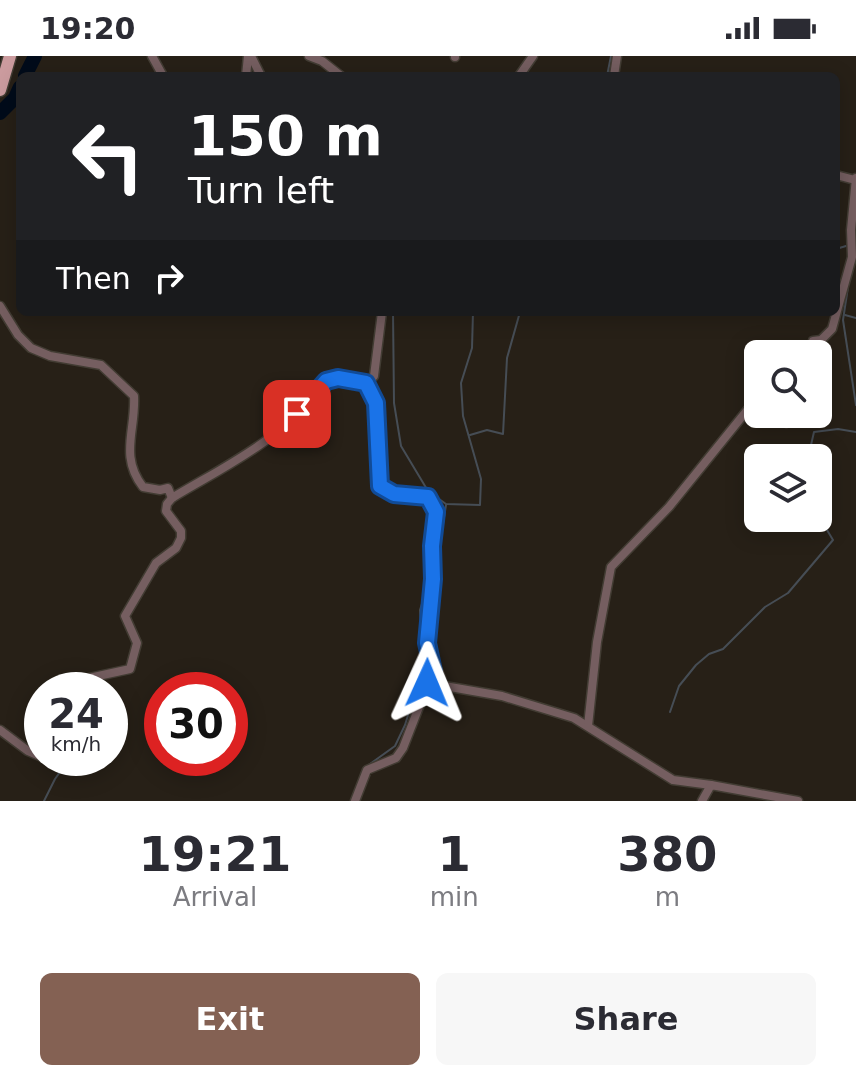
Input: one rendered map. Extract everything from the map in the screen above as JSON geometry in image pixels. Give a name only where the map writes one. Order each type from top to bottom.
[{"type":"main road","points":[[0,90],[10,56]]},
{"type":"street","points":[[309,56],[336,72]]},
{"type":"street","points":[[840,300],[852,257],[856,179]]},
{"type":"street","points":[[0,306],[18,335],[31,348],[50,356],[101,365],[134,396],[135,416],[128,442],[134,476],[143,487],[168,488],[172,498]]},
{"type":"street","points":[[366,383],[374,376],[382,316]]},
{"type":"street","points":[[821,340],[832,329],[836,316]]},
{"type":"street","points":[[116,672],[130,669],[137,643],[125,616],[156,563],[176,548],[181,538],[181,531],[166,511],[172,498],[270,437],[297,414],[326,381],[338,378],[366,383]]},
{"type":"street","points":[[355,801],[367,770],[396,758],[403,748],[433,671],[427,643],[436,512],[428,497],[394,494],[380,486],[376,403],[366,383]]},
{"type":"street","points":[[588,726],[597,642],[611,567],[669,507],[744,414]]},
{"type":"street","points":[[427,683],[502,696],[574,718],[673,780],[798,801]]},
{"type":"street","points":[[0,730],[24,748]]},
{"type":"street","points":[[702,801],[711,785]]},
{"type":"waterway","points":[[27,72],[35,56]]},
{"type":"waterway","points":[[608,72],[611,56]]},
{"type":"waterway","points":[[0,113],[16,96]]},
{"type":"waterway","points":[[840,248],[846,246]]},
{"type":"waterway","points":[[848,287],[843,320],[856,405]]},
{"type":"waterway","points":[[845,315],[856,318]]},
{"type":"waterway","points":[[393,316],[394,403],[401,446],[428,491],[446,504],[480,505],[481,479],[463,416],[461,383],[472,348],[473,316]]},
{"type":"waterway","points":[[470,435],[487,430],[503,434],[507,358],[519,316]]},
{"type":"waterway","points":[[811,444],[814,432],[838,429],[856,432]]},
{"type":"waterway","points":[[438,556],[446,505]]},
{"type":"waterway","points":[[670,712],[679,686],[696,665],[709,654],[723,649],[765,607],[788,593],[833,540],[828,532]]},
{"type":"waterway","points":[[363,769],[395,746],[405,725],[423,666],[420,610],[428,585]]},
{"type":"waterway","points":[[44,801],[57,776]]},
{"type":"route","points":[[297,414],[326,381],[338,378],[366,383],[376,403],[380,486],[394,494],[428,497],[436,512],[427,643],[433,671],[427,683]]}]
